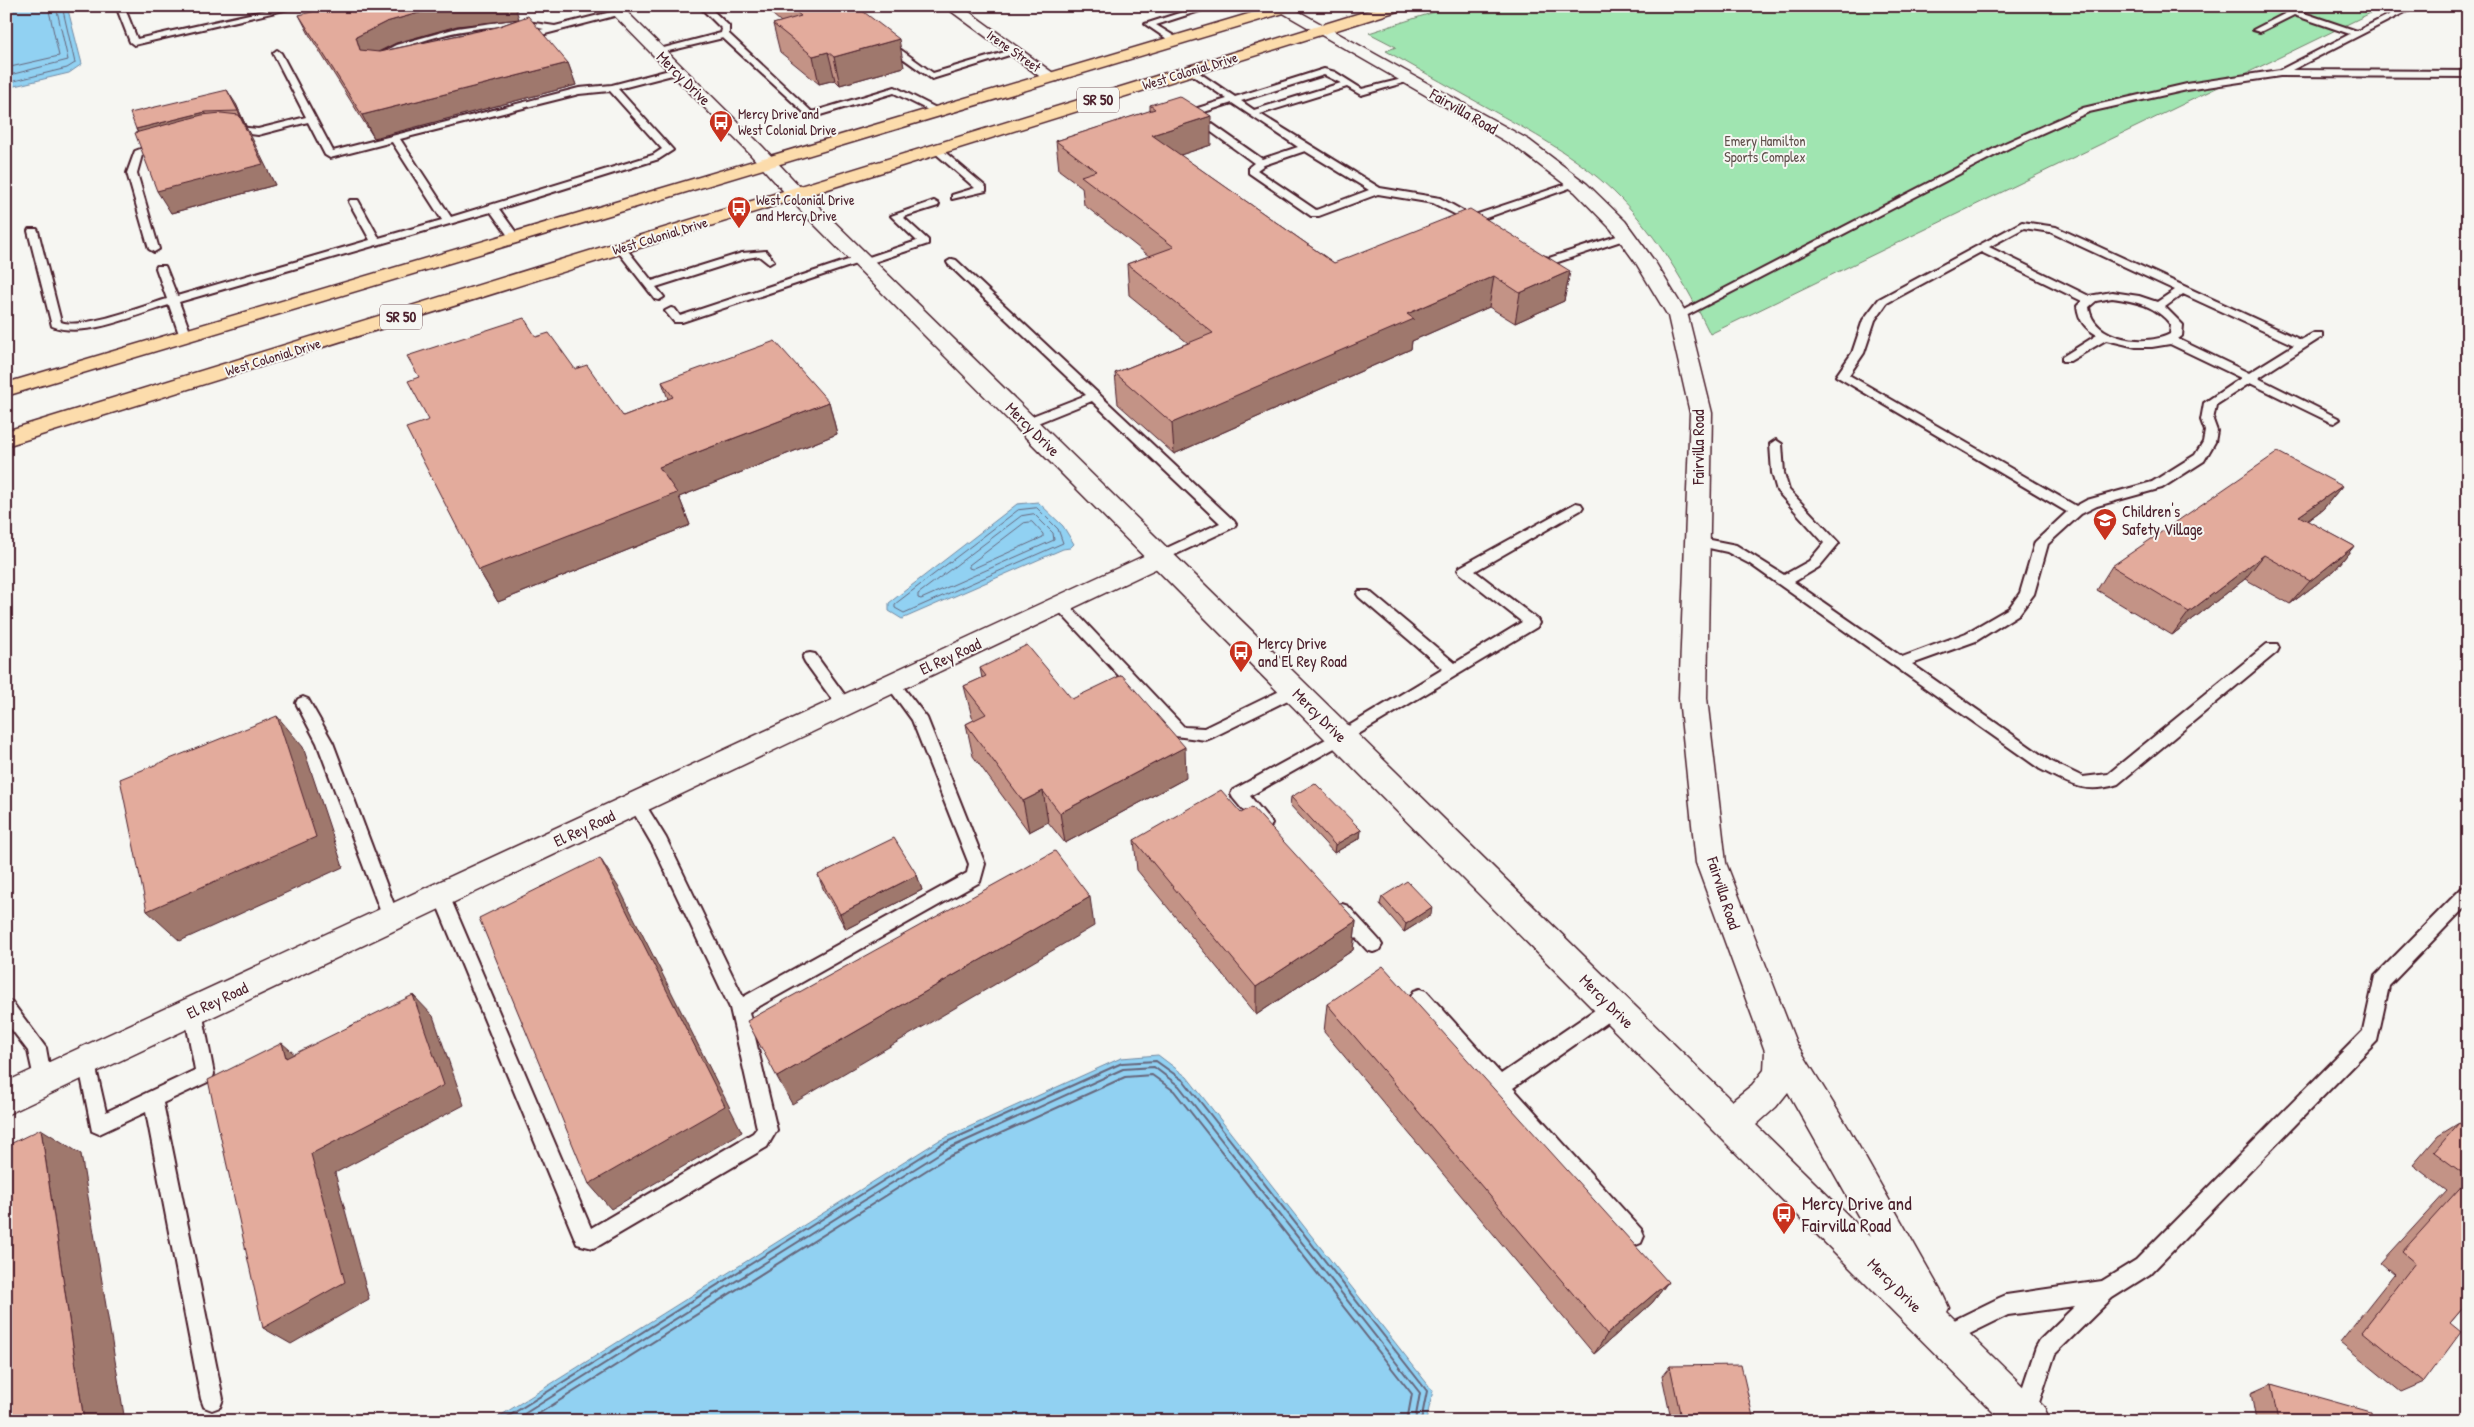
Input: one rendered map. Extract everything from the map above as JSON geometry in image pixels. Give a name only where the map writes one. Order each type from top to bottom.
[{"type":"highway","name":"West Colonial Drive","points":[[6,439],[1399,6]]},
{"type":"highway","name":"West Colonial Drive","points":[[6,390],[1176,41],[1284,7]]},
{"type":"street","name":"Irene Street","points":[[951,6],[1052,78]]},
{"type":"street","name":"Fairvilla Road","points":[[1284,7],[1523,144],[1576,184],[1618,225],[1646,262],[1678,316],[1701,414],[1693,698],[1711,864],[1782,1051],[1837,1142],[1945,1335]]},
{"type":"street","name":"Mercy Drive","points":[[616,9],[862,261],[2027,1418]]},
{"type":"street","name":"El Rey Road","points":[[6,1099],[1161,556]]},
{"type":"street","name":"Fairvilla Road","points":[[1731,1124],[1764,1096],[1780,1076],[1782,1051]]},
{"type":"lane","points":[[120,6],[134,42],[297,6]]},
{"type":"lane","points":[[703,6],[726,28],[724,35]]},
{"type":"lane","points":[[1176,41],[1149,24],[1211,6]]},
{"type":"lane","points":[[2257,30],[2307,6]]},
{"type":"lane","points":[[2280,73],[2413,6]]},
{"type":"lane","points":[[510,42],[616,9]]},
{"type":"lane","points":[[2294,12],[2358,34]]},
{"type":"lane","points":[[375,68],[371,60],[380,54],[404,44],[452,33],[509,22],[538,24],[553,28]]},
{"type":"lane","points":[[659,52],[724,35]]},
{"type":"lane","points":[[724,35],[810,114],[895,90],[939,112]]},
{"type":"lane","points":[[884,40],[932,76],[1015,52]]},
{"type":"lane","points":[[277,53],[332,158],[394,138],[579,91],[612,88],[677,71]]},
{"type":"lane","points":[[1192,70],[1305,148],[1377,191],[1436,200],[1489,229]]},
{"type":"lane","points":[[1261,163],[1191,113],[1324,72],[1332,74],[1364,92],[1407,78]]},
{"type":"lane","points":[[1678,316],[2008,145],[2086,110],[2187,86],[2280,73],[2468,74]]},
{"type":"lane","points":[[1254,113],[1347,84]]},
{"type":"lane","points":[[33,231],[56,324],[64,327],[86,326],[493,208],[656,157],[668,150],[612,88]]},
{"type":"lane","points":[[214,131],[233,129],[258,132],[311,119]]},
{"type":"lane","points":[[394,138],[448,221]]},
{"type":"lane","points":[[154,249],[132,173],[138,153],[150,147],[168,142]]},
{"type":"lane","points":[[1305,148],[1254,166],[1252,171],[1315,214],[1377,191]]},
{"type":"lane","points":[[937,150],[982,189],[956,197]]},
{"type":"lane","points":[[1473,219],[1576,184]]},
{"type":"lane","points":[[354,202],[376,242]]},
{"type":"lane","points":[[671,311],[678,320],[691,310],[786,279],[862,261],[924,242],[896,216],[934,204]]},
{"type":"lane","points":[[493,208],[515,238]]},
{"type":"lane","points":[[2076,511],[1842,376],[1858,353],[1869,320],[1883,301],[1982,248],[2022,224],[2052,229],[2302,345]]},
{"type":"lane","points":[[1528,254],[1536,259],[1549,262],[1626,236]]},
{"type":"lane","points":[[621,248],[659,296]]},
{"type":"lane","points":[[1982,248],[2089,300]]},
{"type":"lane","points":[[650,285],[746,255],[762,253],[769,261]]},
{"type":"lane","points":[[746,255],[755,265]]},
{"type":"lane","points":[[952,262],[1229,524],[1161,556]]},
{"type":"lane","points":[[161,268],[186,336]]},
{"type":"lane","points":[[681,275],[690,286]]},
{"type":"lane","points":[[666,280],[675,292]]},
{"type":"lane","points":[[2157,307],[2182,290]]},
{"type":"lane","points":[[2102,296],[2123,296],[2157,307],[2173,318],[2177,325],[2176,336],[2171,340],[2153,345],[2142,345],[2106,335],[2089,324],[2084,317],[2083,306],[2089,300],[2102,296]]},
{"type":"lane","points":[[2066,359],[2106,335]]},
{"type":"lane","points":[[1900,663],[1971,637],[2014,610],[2027,594],[2042,542],[2076,511],[2092,503],[2157,485],[2200,458],[2209,442],[2212,431],[2207,420],[2210,402],[2318,335]]},
{"type":"lane","points":[[2171,340],[2334,419]]},
{"type":"lane","points":[[1026,423],[1094,396]]},
{"type":"lane","points":[[1776,444],[1778,473],[1783,491],[1832,543],[1814,564],[1784,581]]},
{"type":"lane","points":[[1278,838],[1239,794],[1342,737],[1532,623],[1464,570],[1576,507]]},
{"type":"lane","points":[[1696,541],[1731,548],[1784,581],[2045,765],[2082,784],[2112,780],[2272,648]]},
{"type":"lane","points":[[1364,594],[1454,670]]},
{"type":"lane","points":[[1060,604],[1158,711],[1180,732],[1206,734],[1295,690]]},
{"type":"lane","points":[[810,658],[844,705]]},
{"type":"lane","points":[[739,1008],[974,877],[977,864],[919,718],[892,683]]},
{"type":"lane","points":[[303,703],[325,743],[391,918]]},
{"type":"lane","points":[[441,895],[584,1237],[593,1238],[760,1140],[767,1130],[739,1008],[660,843],[636,803]]},
{"type":"lane","points":[[2027,1418],[2047,1347],[2105,1291],[2143,1267],[2371,1035],[2381,982],[2468,893]]},
{"type":"lane","points":[[1335,902],[1373,946]]},
{"type":"lane","points":[[1420,997],[1634,1236]]},
{"type":"lane","points":[[1500,1086],[1614,1007]]},
{"type":"lane","points":[[6,1008],[37,1048],[43,1081]]},
{"type":"lane","points":[[87,1061],[99,1125],[205,1074],[193,1011]]},
{"type":"lane","points":[[153,1099],[212,1399]]},
{"type":"lane","points":[[1945,1335],[2006,1305],[2105,1291]]},
{"type":"green space","name":"Emery Hamilton Sports Complex","points":[[1453,6],[2385,6],[1710,334],[1671,262],[1659,245],[1634,213],[1592,172],[1545,140],[1386,51],[1396,47],[1369,33]]},
{"type":"water","points":[[6,6],[67,6],[82,64],[69,73],[6,88]]},
{"type":"water","points":[[1038,502],[1063,526],[1074,544],[1070,548],[1063,549],[902,619],[889,611],[889,603],[1017,504]]},
{"type":"water","points":[[1158,1055],[1187,1077],[1433,1391],[1426,1421],[492,1421],[938,1141],[1121,1058]]},
{"type":"building","points":[[337,6],[444,6],[386,22],[356,37],[360,50],[379,52],[497,27],[528,16],[568,63],[362,115],[299,15]]},
{"type":"building","points":[[789,6],[856,6],[899,39],[834,57],[828,52],[813,56],[773,24],[801,16]]},
{"type":"building","points":[[227,90],[238,111],[205,112],[136,129],[130,113]]},
{"type":"building","points":[[1179,96],[1211,116],[1152,135],[1334,263],[1470,209],[1570,271],[1520,293],[1494,276],[1407,314],[1414,319],[1172,423],[1115,373],[1213,333],[1127,264],[1174,247],[1081,176],[1096,171],[1056,141],[1155,109],[1150,105]]},
{"type":"building","points":[[221,113],[239,115],[263,164],[157,191],[135,133],[202,115]]},
{"type":"building","points":[[524,318],[536,337],[549,333],[575,369],[587,365],[623,416],[673,397],[662,382],[775,341],[829,402],[659,467],[677,493],[479,570],[406,428],[429,420],[408,381],[419,377],[407,356]]},
{"type":"building","points":[[2278,452],[2342,486],[2299,516],[2354,546],[2310,581],[2264,555],[2189,612],[2112,566]]},
{"type":"building","points":[[1027,645],[1072,699],[1122,675],[1185,747],[1060,813],[1043,791],[1023,801],[966,724],[986,714],[964,686],[986,676],[980,668]]},
{"type":"building","points":[[277,716],[316,837],[147,911],[120,779]]},
{"type":"building","points":[[1315,783],[1361,830],[1335,845],[1291,797]]},
{"type":"building","points":[[1221,790],[1241,813],[1252,807],[1356,921],[1256,987],[1134,840]]},
{"type":"building","points":[[894,838],[917,875],[840,914],[818,875]]},
{"type":"building","points":[[1055,851],[1090,897],[777,1077],[747,1021]]},
{"type":"building","points":[[600,858],[725,1106],[589,1184],[479,918]]},
{"type":"building","points":[[1407,881],[1432,907],[1406,924],[1382,897]]},
{"type":"building","points":[[1383,966],[1668,1282],[1607,1334],[1327,1004]]},
{"type":"building","points":[[413,995],[444,1085],[311,1154],[345,1282],[263,1328],[208,1080],[282,1043],[286,1058]]},
{"type":"building","points":[[2459,1123],[2468,1129],[2468,1177],[2434,1152]]},
{"type":"building","points":[[41,1129],[84,1421],[6,1421],[6,1146]]},
{"type":"building","points":[[2468,1179],[2468,1302],[2450,1323],[2461,1332],[2424,1382],[2362,1331],[2415,1263],[2402,1252]]},
{"type":"building","points":[[1741,1365],[1754,1421],[1663,1421],[1681,1418],[1670,1366]]},
{"type":"building","points":[[2271,1384],[2371,1412],[2373,1421],[2278,1421]]},
{"type":"building","points":[[1838,1413],[1849,1421],[1834,1421]]},
{"type":"place","name":"Mercy Drive and West Colonial Drive","points":[[721,143]]},
{"type":"place","name":"West Colonial Drive and Mercy Drive","points":[[739,229]]},
{"type":"place","name":"Children's Safety Village","points":[[2105,541]]},
{"type":"place","name":"Mercy Drive and El Rey Road","points":[[1241,673]]},
{"type":"place","name":"Mercy Drive and Fairvilla Road","points":[[1784,1235]]}]
